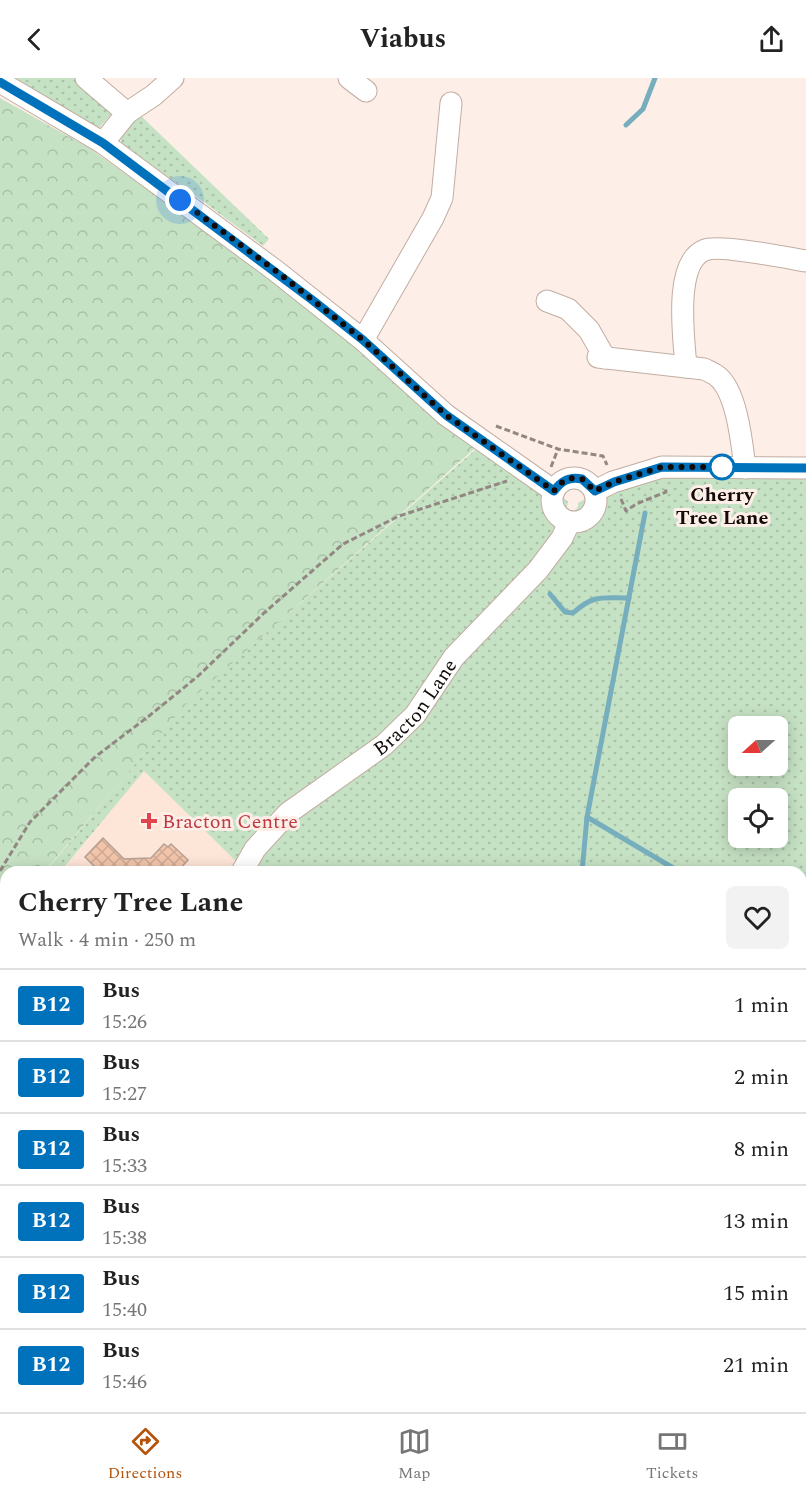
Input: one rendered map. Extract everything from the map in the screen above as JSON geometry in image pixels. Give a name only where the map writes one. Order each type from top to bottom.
[{"type":"street","points":[[86,78],[127,113]]},
{"type":"street","points":[[103,143],[127,113],[154,95],[173,78]]},
{"type":"street","points":[[349,78],[366,91]]},
{"type":"street","points":[[0,82],[103,143],[276,271],[363,340],[446,415],[554,491]]},
{"type":"street","points":[[363,340],[433,218],[442,198],[451,103]]},
{"type":"street","points":[[686,367],[682,312],[686,274],[695,255],[707,248],[806,261]]},
{"type":"street","points":[[547,301],[568,309],[589,330],[601,358],[704,369],[718,376],[731,397],[740,429],[745,468]]},
{"type":"street","points":[[604,486],[591,514],[582,522],[569,523],[562,519],[552,502],[554,491],[563,481],[575,477],[604,486],[662,467],[806,468]]},
{"type":"street","name":"Bracton Lane","points":[[245,866],[255,849],[288,813],[384,745],[415,715],[454,657],[538,570],[562,538],[569,523]]},
{"type":"path","points":[[483,442],[496,426],[558,449],[603,456],[604,486],[626,511],[636,504],[666,492],[662,467]]},
{"type":"path","points":[[3,866],[30,822],[95,757],[197,677],[264,613],[343,544],[399,516],[509,480]]},
{"type":"shaded area","name":"Bracton Centre","points":[[144,771],[241,866],[66,866]]},
{"type":"green space","points":[[13,78],[76,78],[114,111],[98,129]]},
{"type":"green space","points":[[0,98],[89,148],[270,276],[482,442],[186,704],[49,866],[0,866]]},
{"type":"green space","points":[[139,114],[269,239],[263,246],[193,194],[121,145],[121,134]]},
{"type":"green space","points":[[483,443],[556,490],[568,502],[567,507],[570,510],[575,510],[578,503],[614,482],[646,472],[806,468],[806,866],[241,866],[144,771],[65,866],[50,866],[185,704]]},
{"type":"building","points":[[103,838],[124,859],[151,858],[164,844],[168,847],[171,844],[188,860],[182,866],[94,866],[85,857]]},
{"type":"waterway","points":[[626,125],[643,109],[655,78]]},
{"type":"waterway","points":[[645,513],[587,817],[670,866]]},
{"type":"waterway","points":[[550,594],[565,612],[573,613],[599,598],[629,598]]},
{"type":"waterway","points":[[583,866],[587,817]]},
{"type":"bus line","name":"B12","points":[[0,82],[103,143],[276,271],[363,340],[446,415],[554,491],[558,485],[570,478],[582,479],[595,491],[614,482],[662,467],[806,468]]},
{"type":"place","name":"Cherry Tree Lane","points":[[722,467]]},
{"type":"place","name":"Bracton Centre","points":[[149,821]]},
{"type":"route","points":[[180,200],[276,271],[363,340],[446,415],[554,491],[563,481],[575,477],[591,485],[595,491],[614,482],[662,467],[722,467]]}]
